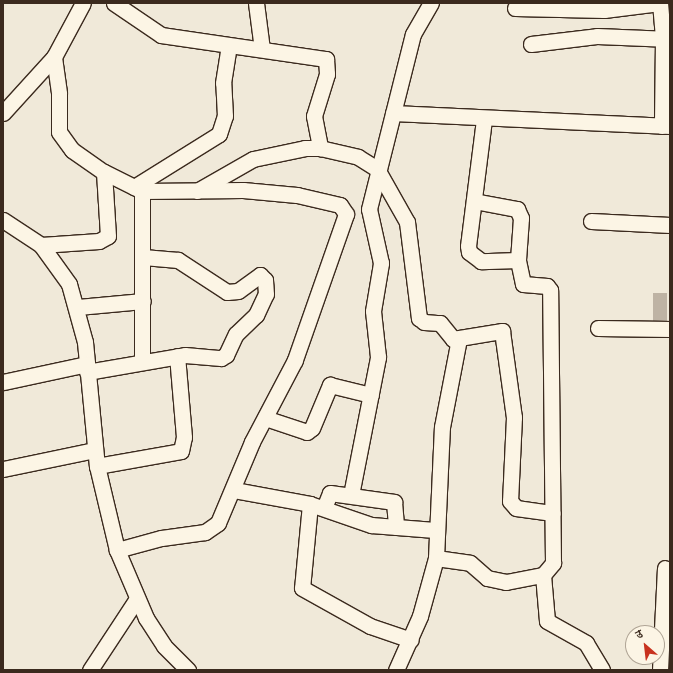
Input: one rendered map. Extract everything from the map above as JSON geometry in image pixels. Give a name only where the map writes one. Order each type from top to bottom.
[{"type":"street","points":[[3,113],[54,57],[83,3]]},
{"type":"street","points":[[114,3],[161,35],[326,59],[327,74],[314,116],[320,148]]},
{"type":"street","points":[[256,3],[262,49]]},
{"type":"street","points":[[351,495],[378,357],[373,311],[381,270],[369,215],[377,169],[413,34],[431,3]]},
{"type":"street","points":[[393,113],[484,119],[666,126],[667,39],[660,3],[604,10],[515,8]]},
{"type":"street","points":[[531,44],[597,36],[667,39]]},
{"type":"street","points":[[138,189],[219,134],[225,116],[223,83],[228,45]]},
{"type":"street","points":[[54,57],[59,94],[59,132],[72,150],[104,172],[138,189],[194,192],[229,190],[297,195],[369,215]]},
{"type":"street","points":[[484,119],[468,246],[472,257],[481,261],[518,260]]},
{"type":"street","points":[[194,192],[253,159],[277,152],[320,148],[358,157],[377,169],[408,222],[419,318],[424,322],[440,322],[447,336],[459,339],[494,330],[502,331],[514,417],[510,501],[516,508],[553,513]]},
{"type":"street","points":[[41,245],[99,241],[108,236],[104,172]]},
{"type":"street","points":[[138,189],[143,257],[142,362]]},
{"type":"street","points":[[436,558],[470,563],[496,581],[517,581],[543,575],[553,563],[550,290],[547,286],[523,284],[518,260],[521,218],[518,209],[474,201]]},
{"type":"street","points":[[117,550],[212,529],[234,490],[265,418],[295,360],[345,220],[345,209]]},
{"type":"street","points":[[3,220],[41,245],[69,284],[78,308],[87,368],[97,466],[117,550],[136,600],[164,646],[188,670]]},
{"type":"street","points":[[590,221],[670,225]]},
{"type":"street","points":[[3,382],[87,368],[142,362],[177,356],[226,355],[236,334],[256,315],[266,294],[265,280],[260,275],[255,276],[244,288],[227,292],[178,260],[143,257]]},
{"type":"street","points":[[78,308],[143,301]]},
{"type":"street","points":[[598,328],[670,329]]},
{"type":"street","points":[[396,670],[411,640],[436,558],[435,530],[442,427],[459,339]]},
{"type":"street","points":[[97,466],[181,451],[184,438],[177,356]]},
{"type":"street","points":[[265,418],[307,432],[312,428],[330,385],[371,395]]},
{"type":"street","points":[[3,469],[95,450]]},
{"type":"street","points":[[234,490],[317,506],[371,525],[435,530]]},
{"type":"street","points":[[396,528],[394,502],[330,493],[317,506],[302,588],[370,626],[411,640]]},
{"type":"street","points":[[660,670],[665,568]]},
{"type":"street","points":[[543,575],[547,621],[586,644],[602,670]]},
{"type":"street","points":[[90,670],[136,600]]},
{"type":"building","points":[[653,293],[667,293],[667,321],[653,321]]}]
